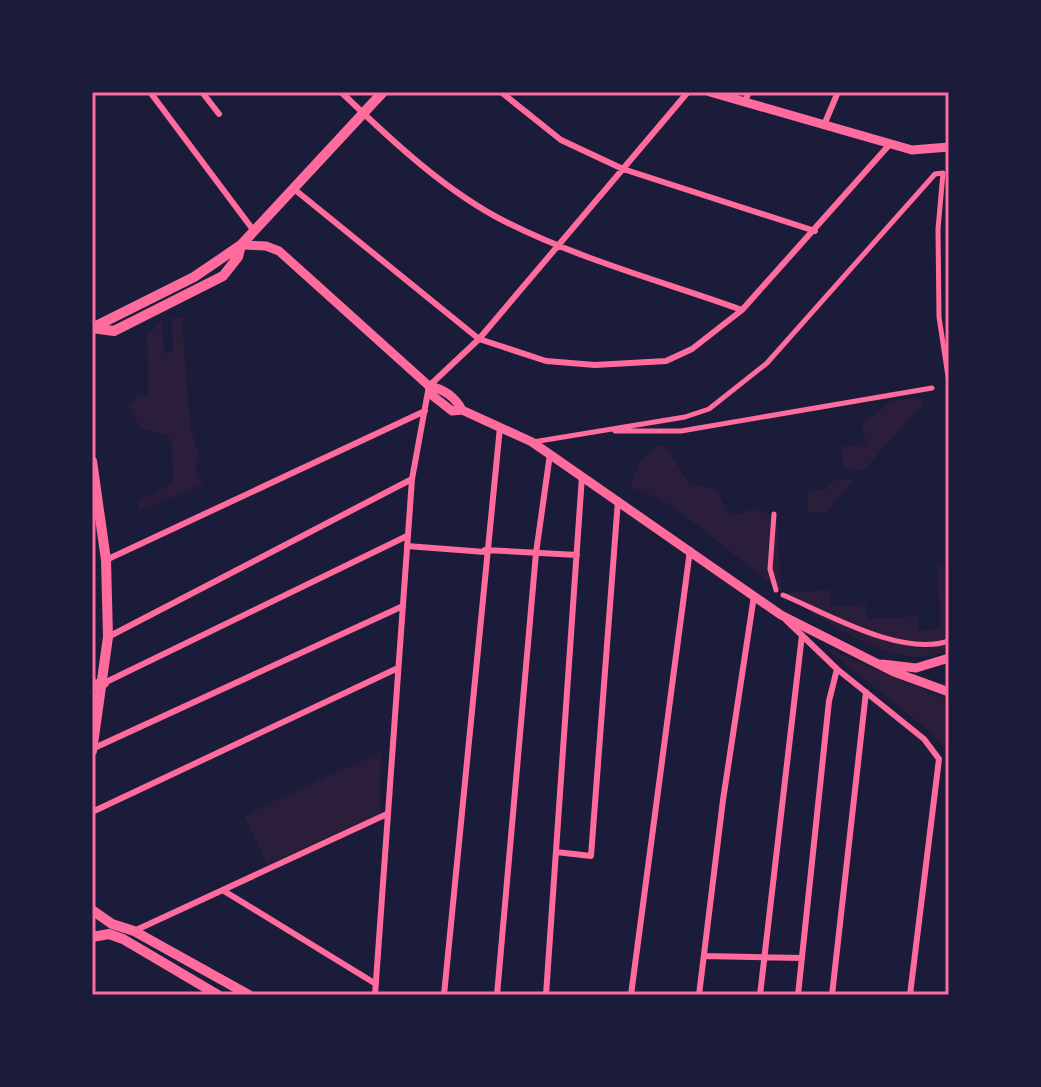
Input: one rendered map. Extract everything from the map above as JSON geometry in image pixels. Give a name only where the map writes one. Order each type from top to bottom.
[{"type":"main road","points":[[92,328],[194,277],[241,245],[383,92]]},
{"type":"main road","points":[[710,92],[912,150],[949,147]]},
{"type":"main road","points":[[241,245],[266,246],[279,251],[429,386],[440,388],[462,410],[532,442],[781,615],[872,662],[949,692]]},
{"type":"main road","points":[[92,461],[106,560],[108,637],[104,683],[92,750]]},
{"type":"main road","points":[[872,662],[916,668],[949,658]]},
{"type":"main road","points":[[92,685],[104,683]]},
{"type":"main road","points":[[92,910],[112,924],[134,931],[249,995]]},
{"type":"main road","points":[[92,937],[109,934],[123,939],[218,995]]},
{"type":"street","points":[[150,92],[254,231]]},
{"type":"street","points":[[202,92],[219,114]]},
{"type":"street","points":[[341,92],[453,188],[506,222],[558,245],[742,310]]},
{"type":"street","points":[[501,92],[561,140],[623,169],[815,231]]},
{"type":"street","points":[[375,995],[412,479],[429,386],[479,339],[688,92]]},
{"type":"street","points":[[744,103],[749,92]]},
{"type":"street","points":[[824,125],[838,92]]},
{"type":"street","points":[[294,189],[479,339],[546,361],[595,365],[666,361],[692,349],[742,310],[890,144]]},
{"type":"street","points":[[532,442],[685,417],[709,409],[723,400],[767,363],[935,174],[943,173],[938,229],[939,317],[949,383]]},
{"type":"street","points":[[602,431],[681,431],[932,388]]},
{"type":"street","points":[[106,560],[425,411]]},
{"type":"street","points":[[444,995],[485,551],[500,427]]},
{"type":"street","points":[[497,995],[536,553],[550,454]]},
{"type":"street","points":[[546,995],[582,476]]},
{"type":"street","points":[[108,637],[412,479]]},
{"type":"street","points":[[556,852],[591,856],[618,500]]},
{"type":"street","points":[[774,514],[770,569],[776,590]]},
{"type":"street","points":[[104,683],[407,536]]},
{"type":"street","points":[[407,546],[577,555]]},
{"type":"street","points":[[631,995],[690,550]]},
{"type":"street","points":[[783,595],[855,628],[924,645],[949,641]]},
{"type":"street","points":[[699,995],[754,596]]},
{"type":"street","points":[[92,750],[403,606]]},
{"type":"street","points":[[781,615],[837,669],[924,739],[939,759],[910,995]]},
{"type":"street","points":[[760,995],[802,635]]},
{"type":"street","points":[[92,812],[398,668]]},
{"type":"street","points":[[798,995],[829,701],[837,669]]},
{"type":"street","points":[[832,995],[866,692]]},
{"type":"street","points":[[134,931],[387,814]]},
{"type":"street","points":[[224,891],[376,984]]},
{"type":"street","points":[[704,956],[764,960],[802,958]]},
{"type":"shaded area","points":[[172,318],[182,318],[190,425],[200,461],[194,464],[203,484],[139,511],[138,501],[167,487],[173,480],[172,445],[168,436],[139,427],[129,407],[137,395],[148,394],[147,335],[162,321],[164,353],[173,352]]},
{"type":"shaded area","points":[[921,397],[923,404],[864,470],[844,468],[841,447],[866,444],[862,425],[865,421],[889,401]]},
{"type":"shaded area","points":[[660,445],[667,448],[689,484],[716,489],[727,512],[739,514],[758,507],[777,522],[782,591],[669,505],[630,487],[641,459]]},
{"type":"shaded area","points":[[836,479],[853,480],[826,513],[807,512],[809,491],[826,489]]},
{"type":"shaded area","points":[[949,564],[949,649],[919,657],[883,650],[844,632],[785,593],[829,590],[830,606],[866,604],[867,619],[918,616],[919,631],[941,629],[937,565]]},
{"type":"shaded area","points":[[824,647],[949,700],[949,755],[932,733]]},
{"type":"shaded area","points":[[381,752],[380,813],[267,865],[244,815]]}]
